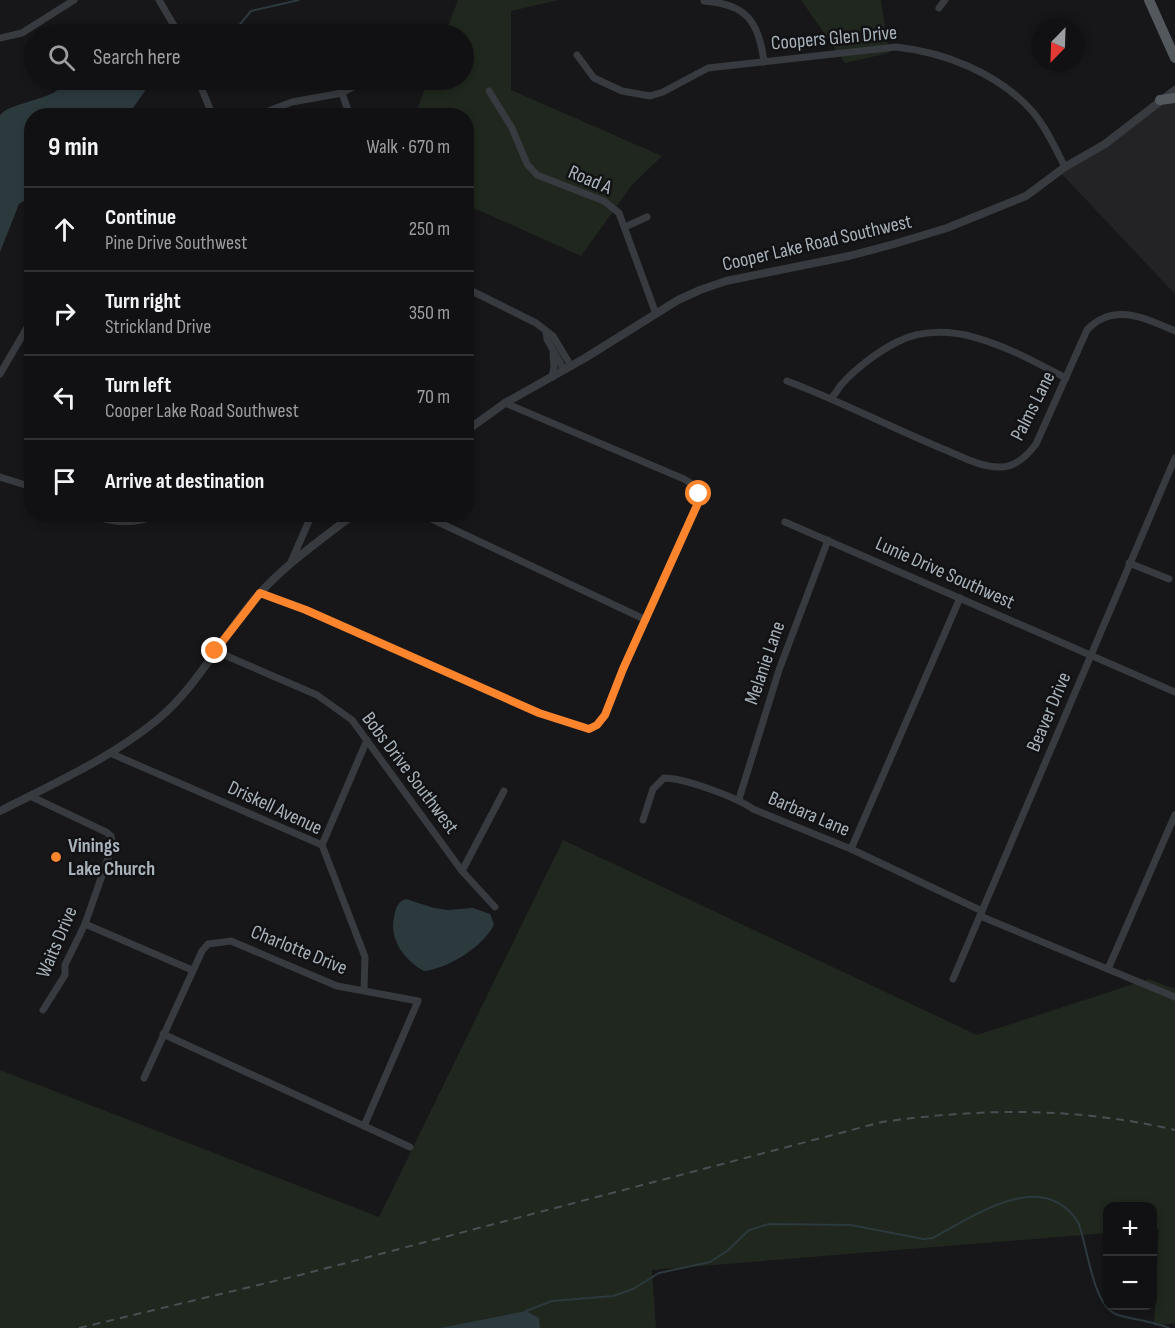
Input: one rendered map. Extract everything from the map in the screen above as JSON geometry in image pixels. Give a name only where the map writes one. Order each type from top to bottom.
[{"type":"main road","points":[[1149,0],[1175,58]]},
{"type":"main road","points":[[1160,100],[1175,98]]},
{"type":"street","points":[[36,24],[74,0]]},
{"type":"street","points":[[159,0],[173,24]]},
{"type":"street","points":[[939,9],[945,0]]},
{"type":"street","points":[[704,1],[739,10],[749,17],[759,34],[764,62]]},
{"type":"street","points":[[0,38],[24,32]]},
{"type":"street","name":"Coopers Glen Drive","points":[[578,55],[594,78],[622,91],[642,96],[663,92],[708,68],[896,47],[920,49],[974,69],[1008,88],[1033,112],[1065,167]]},
{"type":"street","points":[[202,90],[210,108]]},
{"type":"street","points":[[275,108],[348,90]]},
{"type":"street","name":"Cooper Lake Road Southwest","points":[[474,425],[505,403],[568,368],[678,300],[726,281],[849,256],[947,228],[1026,196],[1065,167],[1105,144],[1175,90]]},
{"type":"street","name":"Road A","points":[[489,91],[512,128],[527,164],[537,175],[604,201],[619,213],[656,314]]},
{"type":"street","points":[[342,93],[347,108]]},
{"type":"street","points":[[625,227],[647,217]]},
{"type":"street","points":[[474,292],[518,312],[553,336],[568,368]]},
{"type":"street","name":"Palms Lane","points":[[787,381],[831,398],[970,461],[999,468],[1010,466],[1023,459],[1036,444],[1087,330],[1095,321],[1107,315],[1123,312],[1175,331]]},
{"type":"street","points":[[546,332],[552,348],[555,367],[552,377]]},
{"type":"street","points":[[831,398],[843,382],[896,343],[936,332],[972,336],[1028,358],[1066,378]]},
{"type":"street","points":[[0,374],[24,333]]},
{"type":"street","points":[[552,348],[568,368]]},
{"type":"street","points":[[260,593],[306,610],[539,713],[589,729],[597,725],[605,715],[698,503],[697,487],[505,403]]},
{"type":"street","name":"Beaver Drive","points":[[953,979],[1175,458]]},
{"type":"street","points":[[0,477],[24,484]]},
{"type":"street","points":[[113,522],[140,522]]},
{"type":"street","points":[[290,564],[308,522]]},
{"type":"street","points":[[0,812],[110,753],[159,719],[260,593],[290,564],[344,522]]},
{"type":"street","points":[[438,522],[646,620]]},
{"type":"street","name":"Lunie Drive Southwest","points":[[785,522],[1175,692]]},
{"type":"street","name":"Melanie Lane","points":[[739,799],[779,670],[828,540]]},
{"type":"street","points":[[1129,563],[1169,579]]},
{"type":"street","points":[[851,849],[960,598]]},
{"type":"street","name":"Bobs Drive Southwest","points":[[215,651],[317,695],[352,720],[462,872],[495,907]]},
{"type":"street","points":[[322,845],[367,740]]},
{"type":"street","name":"Driskell Avenue","points":[[110,753],[322,845],[365,957],[364,990]]},
{"type":"street","name":"Barbara Lane","points":[[643,820],[653,789],[664,778],[682,780],[739,799],[753,809],[851,849],[981,913],[1175,997]]},
{"type":"street","points":[[462,872],[504,791]]},
{"type":"street","name":"Waits Drive","points":[[30,796],[111,836],[112,850],[85,924],[65,965],[65,975],[43,1010]]},
{"type":"street","points":[[1108,969],[1175,815]]},
{"type":"street","points":[[85,924],[192,970]]},
{"type":"street","name":"Charlotte Drive","points":[[144,1078],[192,970],[208,944],[231,941],[337,986],[418,1001],[364,1126]]},
{"type":"street","points":[[163,1034],[410,1147]]},
{"type":"shaded area","points":[[458,0],[559,0],[511,11],[511,90],[662,156],[632,185],[581,256],[474,208],[474,108],[418,108],[424,90],[474,90],[474,24],[449,24]]},
{"type":"shaded area","points":[[801,0],[881,0],[889,53],[845,63]]},
{"type":"shaded area","points":[[58,90],[146,90],[133,108],[24,108],[24,201],[19,204],[0,252],[0,115],[10,108]]},
{"type":"shaded area","points":[[1175,94],[1175,294],[1059,171]]},
{"type":"shaded area","points":[[563,840],[977,1035],[1149,979],[1175,989],[1175,1323],[1154,1326],[1155,1310],[1157,1310],[1159,1229],[1157,1229],[1157,1202],[1103,1202],[1103,1233],[652,1270],[656,1328],[0,1328],[0,1070],[379,1217]]},
{"type":"shaded area","points":[[406,899],[448,910],[473,908],[490,914],[494,924],[482,940],[464,955],[443,966],[424,971],[404,955],[394,933],[396,908]]},
{"type":"shaded area","points":[[526,1311],[539,1318],[540,1328],[440,1328]]},
{"type":"waterway","points":[[240,24],[251,11],[299,0]]},
{"type":"waterway","points":[[526,1311],[552,1301],[613,1296],[633,1289],[659,1273],[710,1262],[727,1251],[749,1230],[769,1224],[851,1225],[923,1239],[933,1238],[987,1209],[1007,1201],[1027,1197],[1046,1198],[1063,1206],[1078,1222],[1092,1274],[1102,1300],[1109,1310],[1118,1315],[1169,1328]]},
{"type":"railway","points":[[79,1328],[304,1274],[882,1122],[956,1114],[1029,1112],[1102,1117],[1175,1130]]},
{"type":"place","name":"Vinings Lake Church","points":[[56,857]]},
{"type":"route","points":[[215,651],[260,593],[306,610],[539,713],[589,729],[597,725],[605,715],[623,669],[671,568],[698,503],[699,494]]}]
